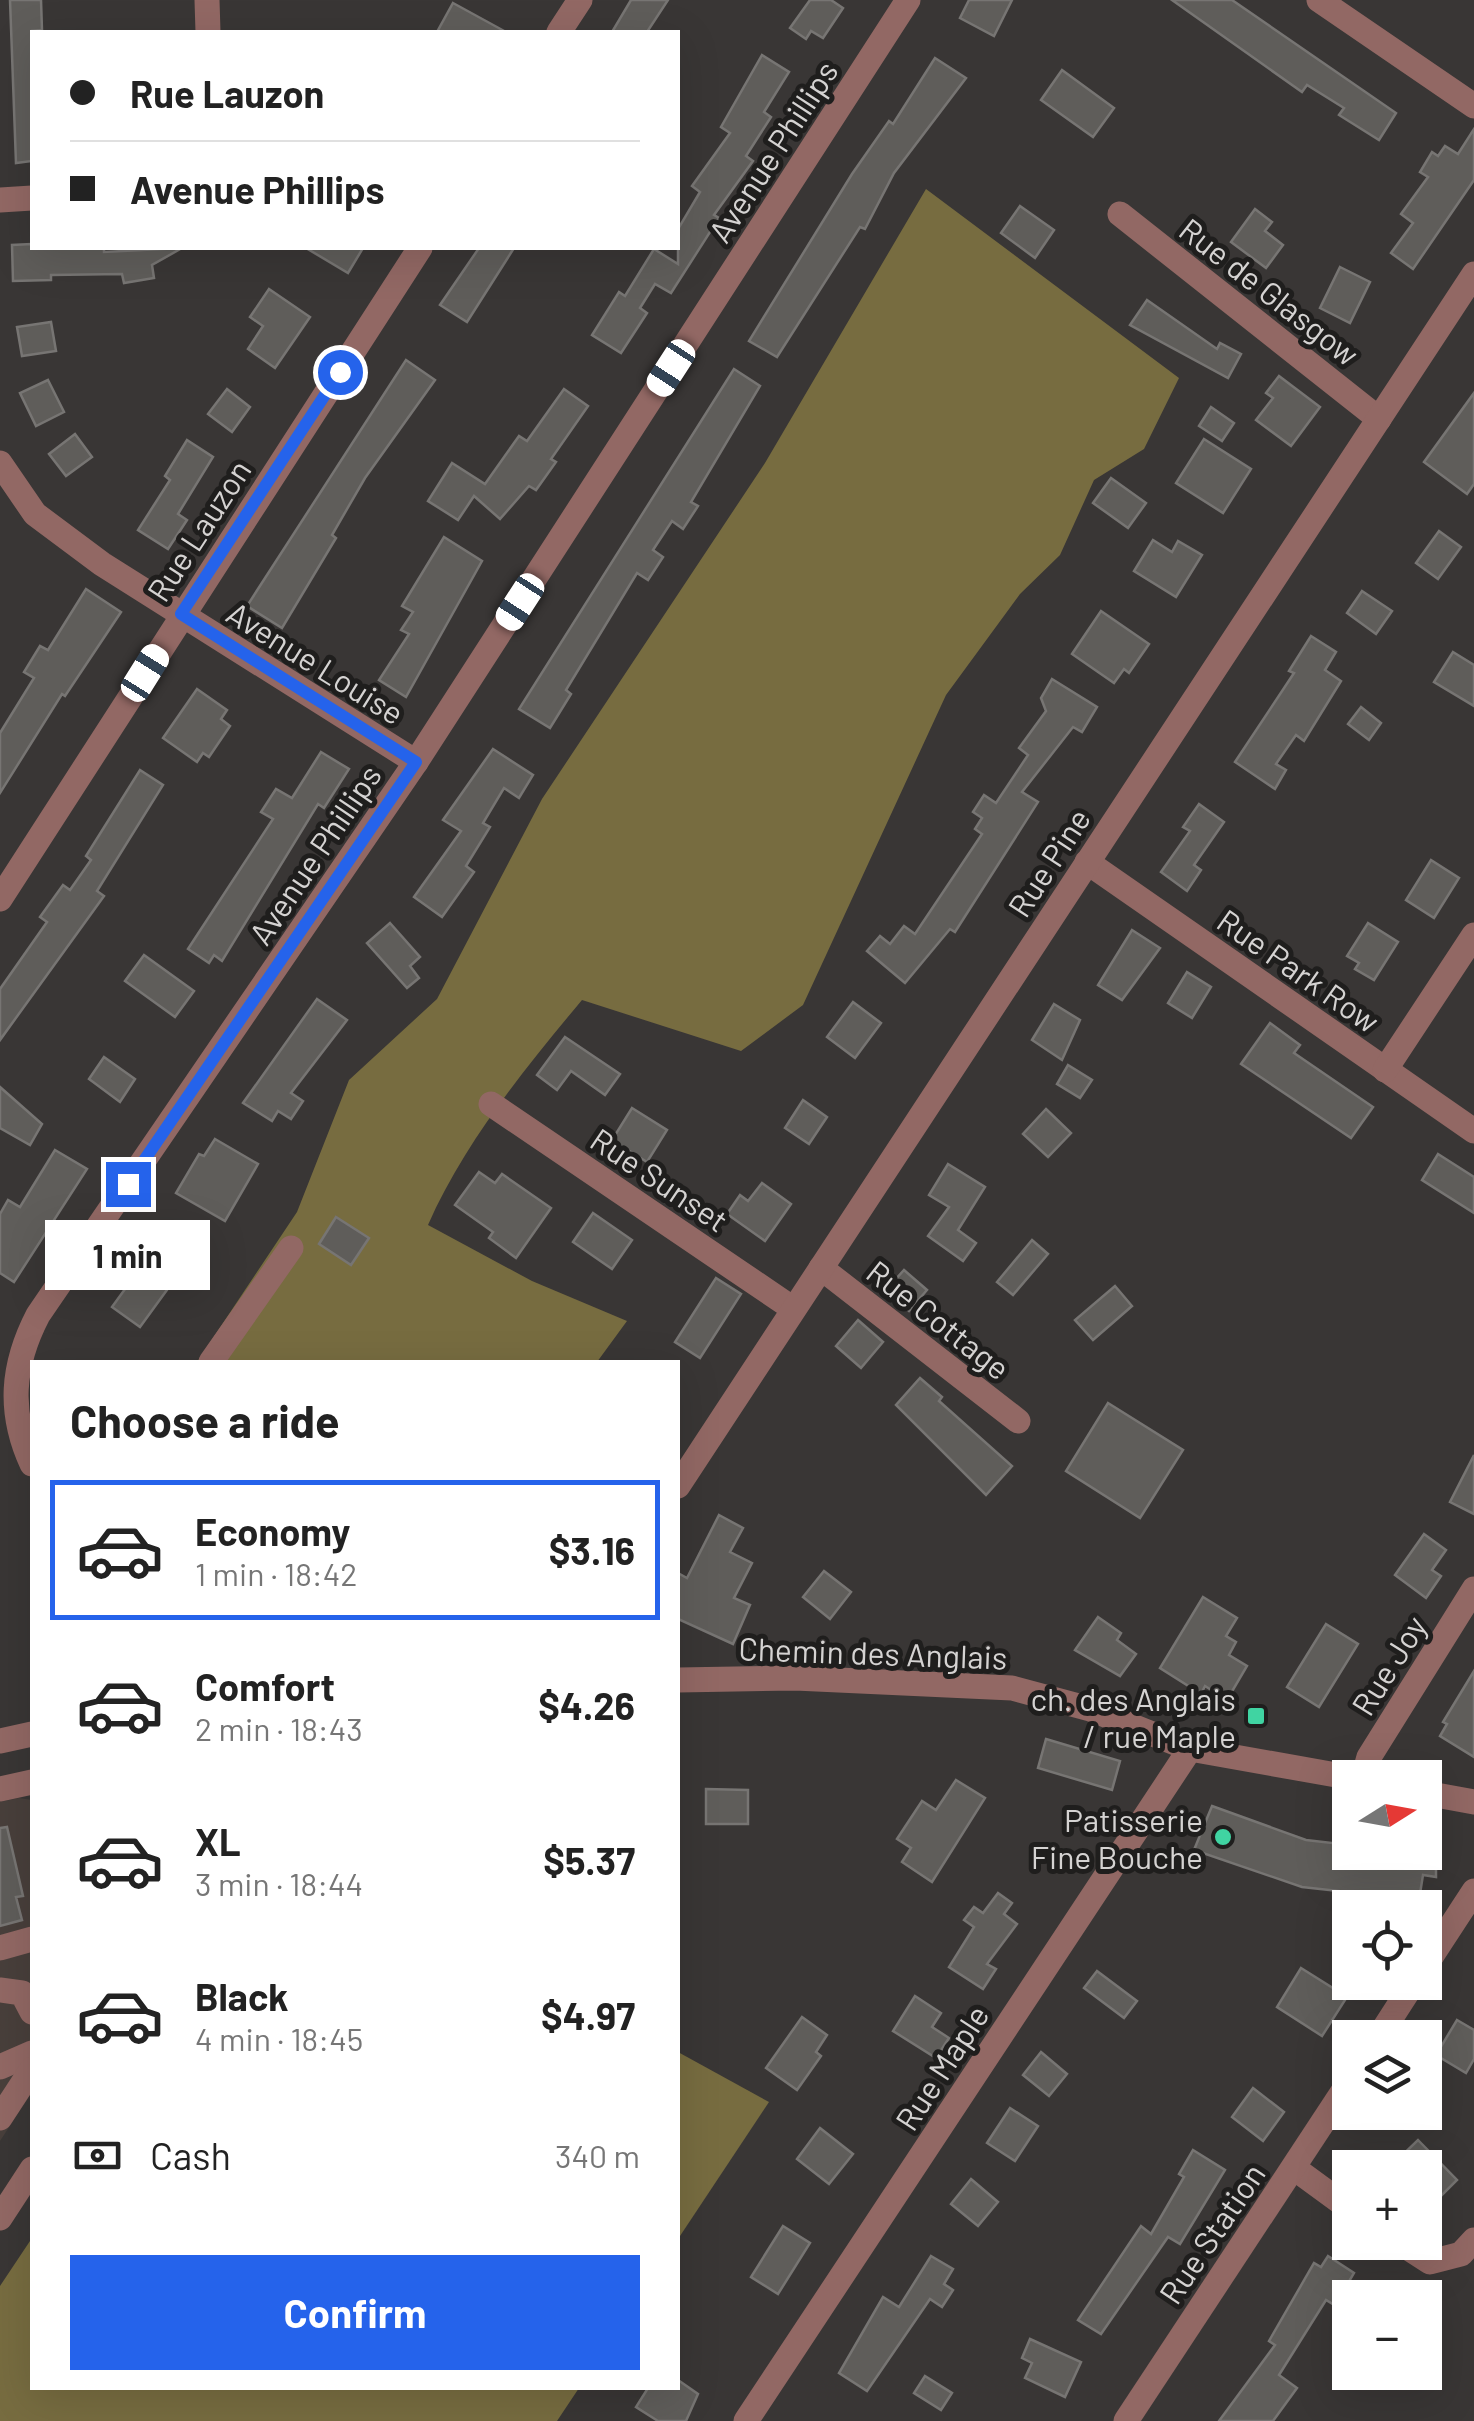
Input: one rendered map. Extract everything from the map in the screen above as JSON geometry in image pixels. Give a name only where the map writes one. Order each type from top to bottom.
[{"type":"street","points":[[207,0],[208,30]]},
{"type":"street","points":[[560,30],[580,0]]},
{"type":"street","name":"Avenue Phillips","points":[[30,1458],[7,1396],[38,1315],[416,762],[908,0]]},
{"type":"street","points":[[1319,0],[1474,106]]},
{"type":"street","points":[[0,200],[30,198]]},
{"type":"street","name":"Rue de Glasgow","points":[[1120,214],[1379,419]]},
{"type":"street","name":"Rue Lauzon","points":[[0,899],[419,250]]},
{"type":"street","name":"Rue Pine","points":[[680,1483],[1474,274]]},
{"type":"street","name":"Avenue Louise","points":[[0,463],[35,514],[181,614],[416,762]]},
{"type":"street","name":"Rue Park Row","points":[[1086,862],[1474,1131]]},
{"type":"street","points":[[1385,1070],[1474,935]]},
{"type":"street","name":"Rue Sunset","points":[[491,1104],[792,1308]]},
{"type":"street","points":[[212,1360],[290,1248]]},
{"type":"street","name":"Rue Cottage","points":[[821,1268],[1018,1421]]},
{"type":"street","name":"Rue Joy","points":[[1367,1760],[1474,1589]]},
{"type":"street","name":"Chemin des Anglais","points":[[680,1680],[795,1678],[1012,1688],[1090,1710],[1190,1749],[1332,1774]]},
{"type":"street","points":[[0,1741],[30,1734]]},
{"type":"street","name":"Rue Maple","points":[[746,2421],[1190,1749]]},
{"type":"street","points":[[0,1789],[30,1782]]},
{"type":"street","points":[[1442,1795],[1474,1802]]},
{"type":"street","points":[[1442,1940],[1474,1891]]},
{"type":"street","points":[[0,1948],[30,1940]]},
{"type":"street","points":[[0,1990],[22,1993],[30,2008]]},
{"type":"street","points":[[0,2067],[30,2053]]},
{"type":"street","points":[[0,2118],[30,2072]]},
{"type":"street","name":"Rue Station","points":[[1126,2421],[1332,2109]]},
{"type":"street","points":[[1294,2168],[1332,2196]]},
{"type":"street","points":[[0,2218],[30,2172]]},
{"type":"street","points":[[1427,2260],[1444,2262],[1461,2254],[1474,2240]]},
{"type":"shaded area","points":[[926,189],[1179,378],[1144,449],[1094,480],[1060,555],[1020,594],[946,695],[803,1005],[741,1051],[582,1000],[518,1079],[459,1165],[428,1225],[532,1281],[627,1321],[598,1360],[198,1360],[297,1212],[349,1080],[437,999],[542,799],[765,463]]},
{"type":"shaded area","points":[[30,1800],[30,2095],[0,2141],[0,1802]]},
{"type":"shaded area","points":[[680,2053],[769,2102],[680,2236]]},
{"type":"shaded area","points":[[30,2241],[30,2390],[578,2390],[557,2421],[0,2421],[0,2286]]},
{"type":"building","points":[[10,0],[41,0],[42,30],[30,30],[30,161],[16,163]]},
{"type":"building","points":[[631,0],[668,0],[648,30],[613,30]]},
{"type":"building","points":[[810,0],[831,0],[843,8],[823,38],[811,31],[806,39],[790,28]]},
{"type":"building","points":[[969,0],[1012,0],[994,36],[960,18]]},
{"type":"building","points":[[1172,0],[1232,0],[1396,113],[1379,140],[1339,115],[1344,108],[1307,85],[1302,92]]},
{"type":"building","points":[[453,3],[502,30],[438,30]]},
{"type":"building","points":[[762,55],[789,72],[764,112],[771,117],[746,156],[753,161],[714,215],[719,218],[671,293],[655,284],[640,308],[647,313],[621,353],[592,335],[619,292],[625,296],[653,250],[678,264],[680,226],[700,192],[692,186],[730,133],[721,127]]},
{"type":"building","points":[[935,58],[966,78],[894,173],[865,229],[860,227],[777,357],[749,341],[852,174],[889,121],[893,124]]},
{"type":"building","points":[[1062,70],[1114,108],[1093,137],[1041,100]]},
{"type":"building","points":[[1474,129],[1474,180],[1413,269],[1391,253],[1413,223],[1401,214],[1428,177],[1420,172],[1432,152],[1438,156],[1445,146],[1458,154]]},
{"type":"building","points":[[1020,206],[1054,230],[1035,258],[1001,233]]},
{"type":"building","points":[[1255,209],[1272,222],[1265,231],[1283,245],[1266,268],[1231,242]]},
{"type":"building","points":[[30,244],[30,250],[178,250],[152,265],[154,278],[124,283],[122,274],[51,275],[51,280],[13,281],[12,245]]},
{"type":"building","points":[[309,250],[362,250],[348,273]]},
{"type":"building","points":[[478,250],[513,250],[467,322],[440,305]]},
{"type":"building","points":[[1340,267],[1370,282],[1350,323],[1320,308]]},
{"type":"building","points":[[269,289],[310,317],[275,368],[248,349],[263,326],[250,317]]},
{"type":"building","points":[[1147,300],[1217,349],[1220,343],[1241,354],[1228,378],[1130,325]]},
{"type":"building","points":[[51,322],[56,351],[22,356],[17,327]]},
{"type":"building","points":[[406,360],[435,380],[365,478],[332,535],[336,538],[282,628],[247,606]]},
{"type":"building","points":[[734,369],[760,386],[691,502],[698,506],[683,529],[672,521],[653,550],[663,557],[648,580],[637,573],[566,690],[571,694],[550,728],[519,709]]},
{"type":"building","points":[[1279,376],[1320,407],[1291,446],[1256,420],[1273,398],[1266,393]]},
{"type":"building","points":[[48,380],[64,412],[36,426],[20,393]]},
{"type":"building","points":[[227,389],[250,407],[232,432],[208,414]]},
{"type":"building","points":[[564,389],[588,406],[551,459],[556,462],[536,490],[529,486],[500,519],[474,496],[458,520],[428,501],[452,463],[485,484],[519,436],[527,441]]},
{"type":"building","points":[[1474,393],[1474,484],[1467,494],[1424,462]]},
{"type":"building","points":[[1211,407],[1234,423],[1222,441],[1199,426]]},
{"type":"building","points":[[75,434],[92,457],[66,476],[49,454]]},
{"type":"building","points":[[1204,439],[1251,469],[1223,513],[1176,483]]},
{"type":"building","points":[[187,440],[213,457],[178,514],[187,520],[168,549],[138,530],[170,480],[165,476]]},
{"type":"building","points":[[1111,478],[1146,503],[1128,528],[1093,503]]},
{"type":"building","points":[[1439,531],[1461,547],[1438,579],[1416,563]]},
{"type":"building","points":[[444,537],[482,561],[406,697],[379,680],[409,634],[401,630],[413,612],[402,606]]},
{"type":"building","points":[[1153,540],[1172,552],[1178,541],[1202,555],[1176,597],[1134,571]]},
{"type":"building","points":[[86,589],[121,612],[65,696],[62,694],[0,793],[0,733],[34,678],[24,672],[40,646],[48,650]]},
{"type":"building","points":[[1362,591],[1392,611],[1376,634],[1347,613]]},
{"type":"building","points":[[1101,611],[1149,644],[1129,673],[1124,669],[1114,683],[1072,654]]},
{"type":"building","points":[[1311,636],[1336,652],[1325,670],[1341,681],[1304,741],[1296,735],[1276,764],[1286,770],[1275,789],[1235,762],[1294,673],[1289,671]]},
{"type":"building","points":[[1453,652],[1474,665],[1474,706],[1434,682]]},
{"type":"building","points":[[1052,679],[1097,707],[1082,732],[1073,727],[1022,792],[1038,802],[955,932],[950,929],[905,983],[867,951],[880,936],[890,944],[904,926],[915,934],[982,834],[975,829],[982,818],[973,812],[984,795],[996,803],[1028,755],[1019,748],[1046,711],[1041,698]]},
{"type":"building","points":[[197,689],[227,710],[221,719],[230,726],[209,757],[203,753],[197,762],[163,738]]},
{"type":"building","points":[[1361,707],[1381,723],[1369,740],[1348,724]]},
{"type":"building","points":[[493,749],[533,775],[519,798],[504,788],[483,823],[490,827],[466,866],[474,872],[442,917],[414,897],[461,831],[443,820]]},
{"type":"building","points":[[321,752],[349,769],[324,808],[318,804],[222,961],[214,955],[209,963],[188,949],[273,819],[261,812],[276,789],[292,798]]},
{"type":"building","points":[[140,770],[163,785],[97,891],[104,896],[0,1040],[0,989],[47,922],[40,917],[63,885],[70,890],[91,860],[86,856]]},
{"type":"building","points":[[1199,804],[1224,822],[1194,865],[1201,870],[1187,891],[1161,872],[1190,831],[1183,827]]},
{"type":"building","points":[[1431,860],[1459,878],[1434,918],[1406,900]]},
{"type":"building","points":[[390,923],[420,957],[410,966],[419,978],[407,988],[367,943]]},
{"type":"building","points":[[1368,923],[1398,942],[1374,980],[1355,969],[1359,963],[1347,956]]},
{"type":"building","points":[[1132,930],[1160,948],[1122,1000],[1098,985]]},
{"type":"building","points":[[144,955],[194,991],[175,1017],[125,981]]},
{"type":"building","points":[[1187,972],[1211,987],[1192,1018],[1168,1003]]},
{"type":"building","points":[[317,999],[347,1020],[291,1093],[303,1101],[291,1119],[278,1111],[272,1121],[243,1103]]},
{"type":"building","points":[[853,1002],[881,1023],[855,1058],[827,1037]]},
{"type":"building","points":[[1054,1004],[1080,1020],[1062,1060],[1032,1040]]},
{"type":"building","points":[[1270,1023],[1300,1045],[1294,1053],[1373,1107],[1351,1138],[1241,1064]]},
{"type":"building","points":[[565,1037],[620,1074],[605,1095],[571,1071],[557,1090],[537,1075]]},
{"type":"building","points":[[104,1057],[135,1079],[120,1102],[89,1079]]},
{"type":"building","points":[[1068,1065],[1092,1080],[1080,1098],[1057,1084]]},
{"type":"building","points":[[0,1087],[42,1124],[30,1145],[0,1128]]},
{"type":"building","points":[[803,1100],[827,1117],[809,1144],[785,1128]]},
{"type":"building","points":[[632,1108],[667,1130],[647,1162],[612,1140]]},
{"type":"building","points":[[1046,1109],[1071,1133],[1048,1157],[1023,1134]]},
{"type":"building","points":[[215,1139],[258,1164],[225,1221],[176,1193],[199,1154],[204,1156]]},
{"type":"building","points":[[55,1150],[87,1169],[14,1282],[0,1273],[0,1214],[8,1200],[20,1207]]},
{"type":"building","points":[[1438,1154],[1474,1177],[1474,1213],[1422,1180]]},
{"type":"building","points":[[948,1164],[985,1187],[958,1230],[976,1243],[963,1261],[928,1236],[949,1207],[929,1195]]},
{"type":"building","points":[[479,1172],[495,1183],[502,1174],[551,1208],[516,1258],[489,1238],[493,1232],[455,1205]]},
{"type":"building","points":[[762,1183],[791,1204],[765,1241],[727,1214],[740,1195],[748,1201]]},
{"type":"building","points":[[593,1213],[632,1240],[612,1269],[573,1242]]},
{"type":"building","points":[[336,1217],[369,1238],[351,1265],[319,1244]]},
{"type":"building","points":[[1032,1240],[1048,1254],[1013,1295],[997,1282]]},
{"type":"building","points":[[158,1241],[189,1249],[188,1256],[198,1258],[193,1276],[180,1272],[140,1327],[112,1307],[136,1274],[147,1282]]},
{"type":"building","points":[[904,1270],[927,1290],[909,1311],[886,1290]]},
{"type":"building","points":[[716,1278],[741,1294],[700,1358],[675,1342]]},
{"type":"building","points":[[1115,1286],[1132,1306],[1093,1340],[1075,1320]]},
{"type":"building","points":[[858,1320],[883,1342],[861,1368],[836,1346]]},
{"type":"building","points":[[920,1378],[942,1397],[939,1401],[1012,1466],[986,1495],[896,1405]]},
{"type":"building","points":[[1108,1403],[1183,1450],[1140,1518],[1066,1471]]},
{"type":"building","points":[[1474,1455],[1474,1514],[1450,1502]]},
{"type":"building","points":[[719,1515],[743,1528],[730,1552],[752,1563],[734,1598],[750,1605],[733,1644],[680,1620],[680,1574],[687,1578]]},
{"type":"building","points":[[1424,1534],[1446,1550],[1432,1570],[1441,1576],[1426,1598],[1395,1575]]},
{"type":"building","points":[[824,1571],[851,1592],[830,1619],[803,1597]]},
{"type":"building","points":[[1203,1597],[1237,1618],[1226,1636],[1236,1642],[1229,1655],[1247,1666],[1227,1700],[1205,1686],[1201,1694],[1160,1668]]},
{"type":"building","points":[[1098,1617],[1121,1633],[1117,1640],[1136,1654],[1120,1676],[1075,1650]]},
{"type":"building","points":[[1326,1624],[1358,1644],[1319,1707],[1287,1687]]},
{"type":"building","points":[[1474,1671],[1474,1757],[1440,1736],[1447,1724],[1443,1722]]},
{"type":"building","points":[[1046,1739],[1120,1761],[1112,1790],[1038,1768]]},
{"type":"building","points":[[956,1780],[985,1798],[932,1882],[902,1862],[911,1848],[897,1839],[922,1801],[936,1810]]},
{"type":"building","points":[[706,1789],[748,1790],[748,1824],[706,1824]]},
{"type":"building","points":[[1212,1806],[1306,1840],[1332,1843],[1332,1870],[1436,1870],[1436,1877],[1423,1875],[1421,1890],[1302,1887],[1194,1850]]},
{"type":"building","points":[[7,1827],[23,1896],[16,1897],[22,1920],[0,1926],[0,1828]]},
{"type":"building","points":[[998,1893],[1012,1903],[1004,1914],[1017,1924],[987,1964],[996,1969],[983,1989],[949,1967],[974,1927],[964,1920],[974,1907],[983,1913]]},
{"type":"building","points":[[1301,1968],[1332,1988],[1332,2000],[1345,2000],[1322,2036],[1277,2007]]},
{"type":"building","points":[[1097,1971],[1137,2001],[1124,2018],[1084,1988]]},
{"type":"building","points":[[915,1996],[941,2013],[932,2027],[949,2038],[936,2058],[893,2031]]},
{"type":"building","points":[[802,2017],[827,2035],[816,2052],[821,2056],[797,2090],[766,2068]]},
{"type":"building","points":[[1457,2020],[1474,2030],[1474,2059],[1466,2073],[1442,2059],[1442,2045]]},
{"type":"building","points":[[1041,2052],[1067,2074],[1049,2096],[1023,2075]]},
{"type":"building","points":[[1253,2088],[1284,2112],[1263,2141],[1232,2117]]},
{"type":"building","points":[[1010,2108],[1038,2126],[1015,2161],[987,2143]]},
{"type":"building","points":[[820,2128],[853,2154],[829,2184],[797,2159]]},
{"type":"building","points":[[1418,2140],[1428,2150],[1408,2150]]},
{"type":"building","points":[[1193,2150],[1225,2170],[1180,2244],[1168,2237],[1101,2334],[1078,2320],[1141,2226],[1151,2234],[1184,2177],[1179,2174]]},
{"type":"building","points":[[1442,2165],[1457,2180],[1442,2195]]},
{"type":"building","points":[[971,2179],[998,2202],[978,2226],[951,2204]]},
{"type":"building","points":[[783,2226],[810,2243],[778,2294],[751,2277]]},
{"type":"building","points":[[931,2256],[953,2269],[944,2284],[953,2290],[942,2307],[930,2299],[867,2391],[839,2373],[883,2297],[899,2307]]},
{"type":"building","points":[[1328,2256],[1354,2273],[1350,2280],[1332,2280],[1332,2304],[1326,2300],[1279,2375],[1297,2388],[1273,2421],[1219,2421],[1275,2345],[1269,2341],[1314,2263],[1321,2267]]},
{"type":"building","points":[[1030,2339],[1081,2362],[1065,2397],[1025,2378],[1032,2363],[1022,2358]]},
{"type":"building","points":[[925,2376],[952,2393],[941,2410],[914,2393]]},
{"type":"building","points":[[680,2381],[698,2394],[686,2421],[658,2421],[636,2407],[647,2390],[680,2390]]},
{"type":"place","name":"ch. des Anglais / rue Maple","points":[[1256,1716]]},
{"type":"place","name":"Patisserie Fine Bouche","points":[[1223,1837]]},
{"type":"route","points":[[128,1184],[416,762],[181,614],[340,372]]}]
